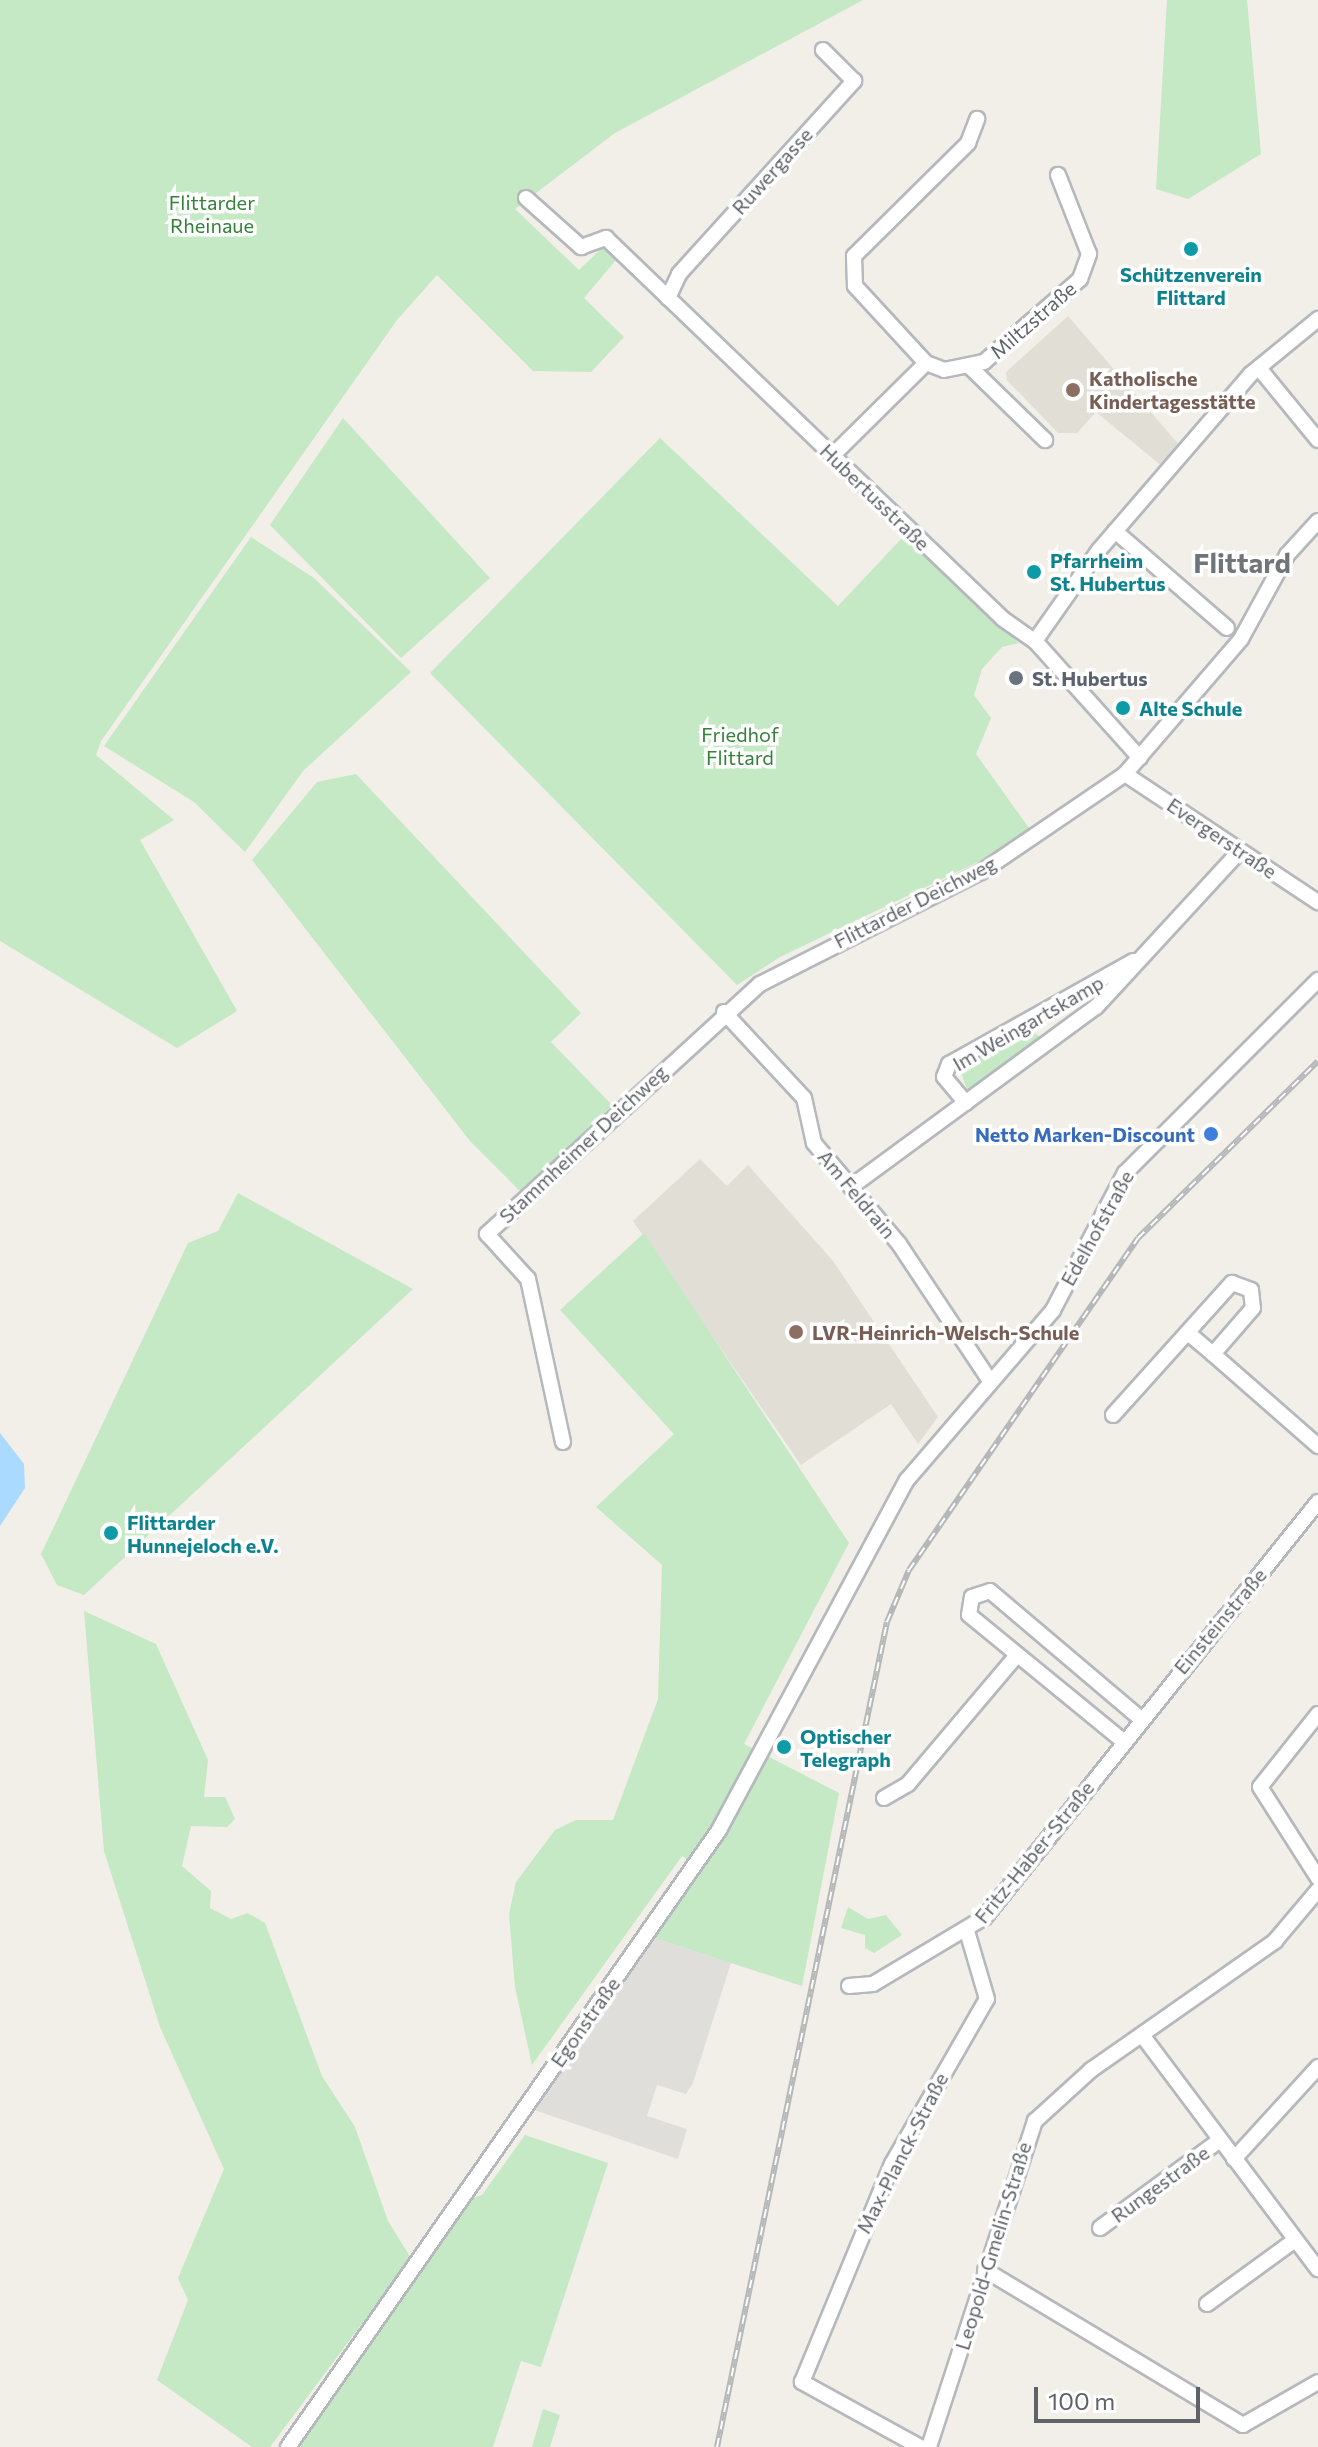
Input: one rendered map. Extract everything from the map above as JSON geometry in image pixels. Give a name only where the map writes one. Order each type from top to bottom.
[{"type":"street","name":"Ruwergasse","points":[[668,298],[679,274],[854,81],[823,50]]},
{"type":"street","points":[[832,456],[926,363],[877,316],[851,270],[854,256],[968,143],[977,119]]},
{"type":"street","name":"Miltzstraße","points":[[926,363],[944,370],[970,367],[997,353],[1080,279],[1089,254],[1058,175]]},
{"type":"street","name":"Hubertusstraße","points":[[526,198],[581,247],[606,238],[832,456],[1035,641],[1140,758]]},
{"type":"street","points":[[1035,641],[1115,531],[1259,368],[1318,319]]},
{"type":"street","name":"Miltzstraße","points":[[970,367],[1045,440]]},
{"type":"street","points":[[1259,368],[1318,440]]},
{"type":"street","name":"Flittarder Deichweg","points":[[741,998],[809,956],[981,872],[1125,774],[1241,639],[1287,555],[1318,521]]},
{"type":"street","points":[[1115,531],[1227,628]]},
{"type":"street","name":"Evergerstraße","points":[[1125,774],[1318,902]]},
{"type":"street","name":"Im Weingartskamp","points":[[852,1186],[1096,1007],[1240,851]]},
{"type":"street","name":"Im Weingartskamp","points":[[966,1103],[944,1077],[949,1064],[1146,953]]},
{"type":"street","name":"Edelhofstraße","points":[[853,1580],[907,1480],[1053,1310],[1125,1173],[1318,980]]},
{"type":"street","name":"Stammheimer Deichweg","points":[[563,1442],[528,1279],[487,1234],[741,998]]},
{"type":"street","name":"Am Feldrain","points":[[724,1012],[804,1098],[814,1143],[852,1186],[990,1381]]},
{"type":"street","points":[[1113,1415],[1190,1335],[1232,1283],[1251,1290],[1253,1308],[1213,1354]]},
{"type":"street","points":[[1190,1335],[1318,1446]]},
{"type":"street","name":"Einsteinstraße","points":[[1123,1741],[1318,1502]]},
{"type":"street","name":"Egonstraße","points":[[288,2447],[698,1863],[853,1580]]},
{"type":"street","points":[[1123,1741],[969,1615],[972,1597],[990,1591],[1140,1718]]},
{"type":"street","points":[[884,1798],[908,1784],[1017,1655]]},
{"type":"street","points":[[1318,1714],[1260,1787],[1318,1878]]},
{"type":"street","name":"Fritz-Haber-Straße","points":[[849,1986],[873,1984],[967,1931],[1123,1741]]},
{"type":"street","name":"Leopold-Gmelin-Straße","points":[[929,2447],[1035,2121],[1142,2035],[1275,1941],[1318,1890]]},
{"type":"street","name":"Max-Planck-Straße","points":[[920,2447],[802,2382],[892,2164],[987,1999],[967,1931]]},
{"type":"street","name":"Rungestraße","points":[[1142,2035],[1316,2264]]},
{"type":"street","name":"Rungestraße","points":[[1234,2159],[1318,2067]]},
{"type":"street","name":"Rungestraße","points":[[1100,2228],[1220,2140]]},
{"type":"street","points":[[1207,2304],[1295,2240]]},
{"type":"street","points":[[985,2270],[1243,2425],[1318,2382]]},
{"type":"shaded area","name":"Katholische Kindertagesstätte","points":[[1068,316],[1180,446],[1163,467],[1096,412],[1077,433],[1058,433],[1007,380],[1006,372]]},
{"type":"shaded area","name":"LVR-Heinrich-Welsch-Schule","points":[[700,1159],[727,1186],[748,1165],[833,1261],[938,1417],[918,1444],[891,1404],[801,1465],[633,1221]]},
{"type":"shaded area","points":[[651,1937],[731,1963],[693,2083],[686,2094],[657,2085],[647,2116],[687,2129],[678,2159],[534,2110]]},
{"type":"green space","name":"Flittarder Rheinaue","points":[[0,0],[863,0],[615,133],[515,209],[579,270],[603,247],[616,260],[584,298],[624,337],[591,372],[533,371],[437,275],[397,320],[101,741],[96,755],[174,820],[140,840],[237,1011],[177,1048],[0,941]]},
{"type":"green space","points":[[1167,0],[1247,0],[1261,154],[1188,199],[1156,189]]},
{"type":"green space","points":[[343,418],[490,578],[401,658],[270,525]]},
{"type":"green space","name":"Friedhof Flittard","points":[[660,438],[838,606],[904,536],[1019,643],[1002,647],[982,669],[974,695],[991,718],[976,754],[1034,835],[780,957],[737,985],[430,673]]},
{"type":"green space","points":[[251,537],[314,578],[411,672],[303,771],[245,852],[194,802],[104,746]]},
{"type":"green space","points":[[356,774],[581,1013],[551,1042],[612,1105],[522,1193],[470,1141],[252,860],[317,782]]},
{"type":"green space","points":[[1028,1030],[1045,1039],[967,1089],[960,1069]]},
{"type":"green space","points":[[238,1193],[413,1289],[84,1595],[57,1585],[41,1554],[188,1243],[218,1231]]},
{"type":"green space","points":[[644,1233],[849,1543],[744,1744],[839,1793],[802,1986],[651,1937],[699,1867],[682,1856],[532,2065],[515,1987],[509,1914],[516,1882],[555,1830],[576,1820],[613,1820],[658,1699],[662,1565],[596,1507],[674,1434],[560,1310]]},
{"type":"green space","points":[[84,1611],[156,1644],[208,1760],[204,1797],[225,1797],[235,1819],[227,1827],[191,1826],[182,1866],[211,1891],[210,1908],[231,1919],[248,1913],[265,1923],[322,2076],[355,2127],[388,2221],[411,2258],[270,2447],[252,2447],[157,2380],[188,2300],[178,2278],[224,2169],[160,2027],[104,1851]]},
{"type":"green space","points":[[848,1907],[868,1919],[886,1915],[902,1935],[874,1953],[865,1948],[865,1935],[841,1928]]},
{"type":"green space","points":[[525,2135],[608,2163],[541,2367],[521,2361],[493,2447],[295,2447],[467,2200],[482,2195]]},
{"type":"green space","points":[[543,2409],[560,2415],[550,2447],[532,2447]]},
{"type":"water","points":[[0,1433],[24,1464],[25,1488],[0,1526]]},
{"type":"railway","points":[[717,2447],[887,1622],[909,1570],[1138,1238],[1318,1061]]},
{"type":"place","name":"Schützenverein Flittard","points":[[1191,249]]},
{"type":"place","name":"Katholische Kindertagesstätte","points":[[1073,390]]},
{"type":"place","name":"Pfarrheim St. Hubertus","points":[[1034,572]]},
{"type":"place","name":"St. Hubertus","points":[[1016,678]]},
{"type":"place","name":"Alte Schule","points":[[1123,708]]},
{"type":"place","name":"Netto Marken-Discount","points":[[1211,1134]]},
{"type":"place","name":"LVR-Heinrich-Welsch-Schule","points":[[796,1332]]},
{"type":"place","name":"Flittarder Hunnejeloch e.V.","points":[[111,1533]]},
{"type":"place","name":"Optischer Telegraph","points":[[784,1747]]},
{"type":"district","name":"Flittard","points":[[1242,562]]}]
